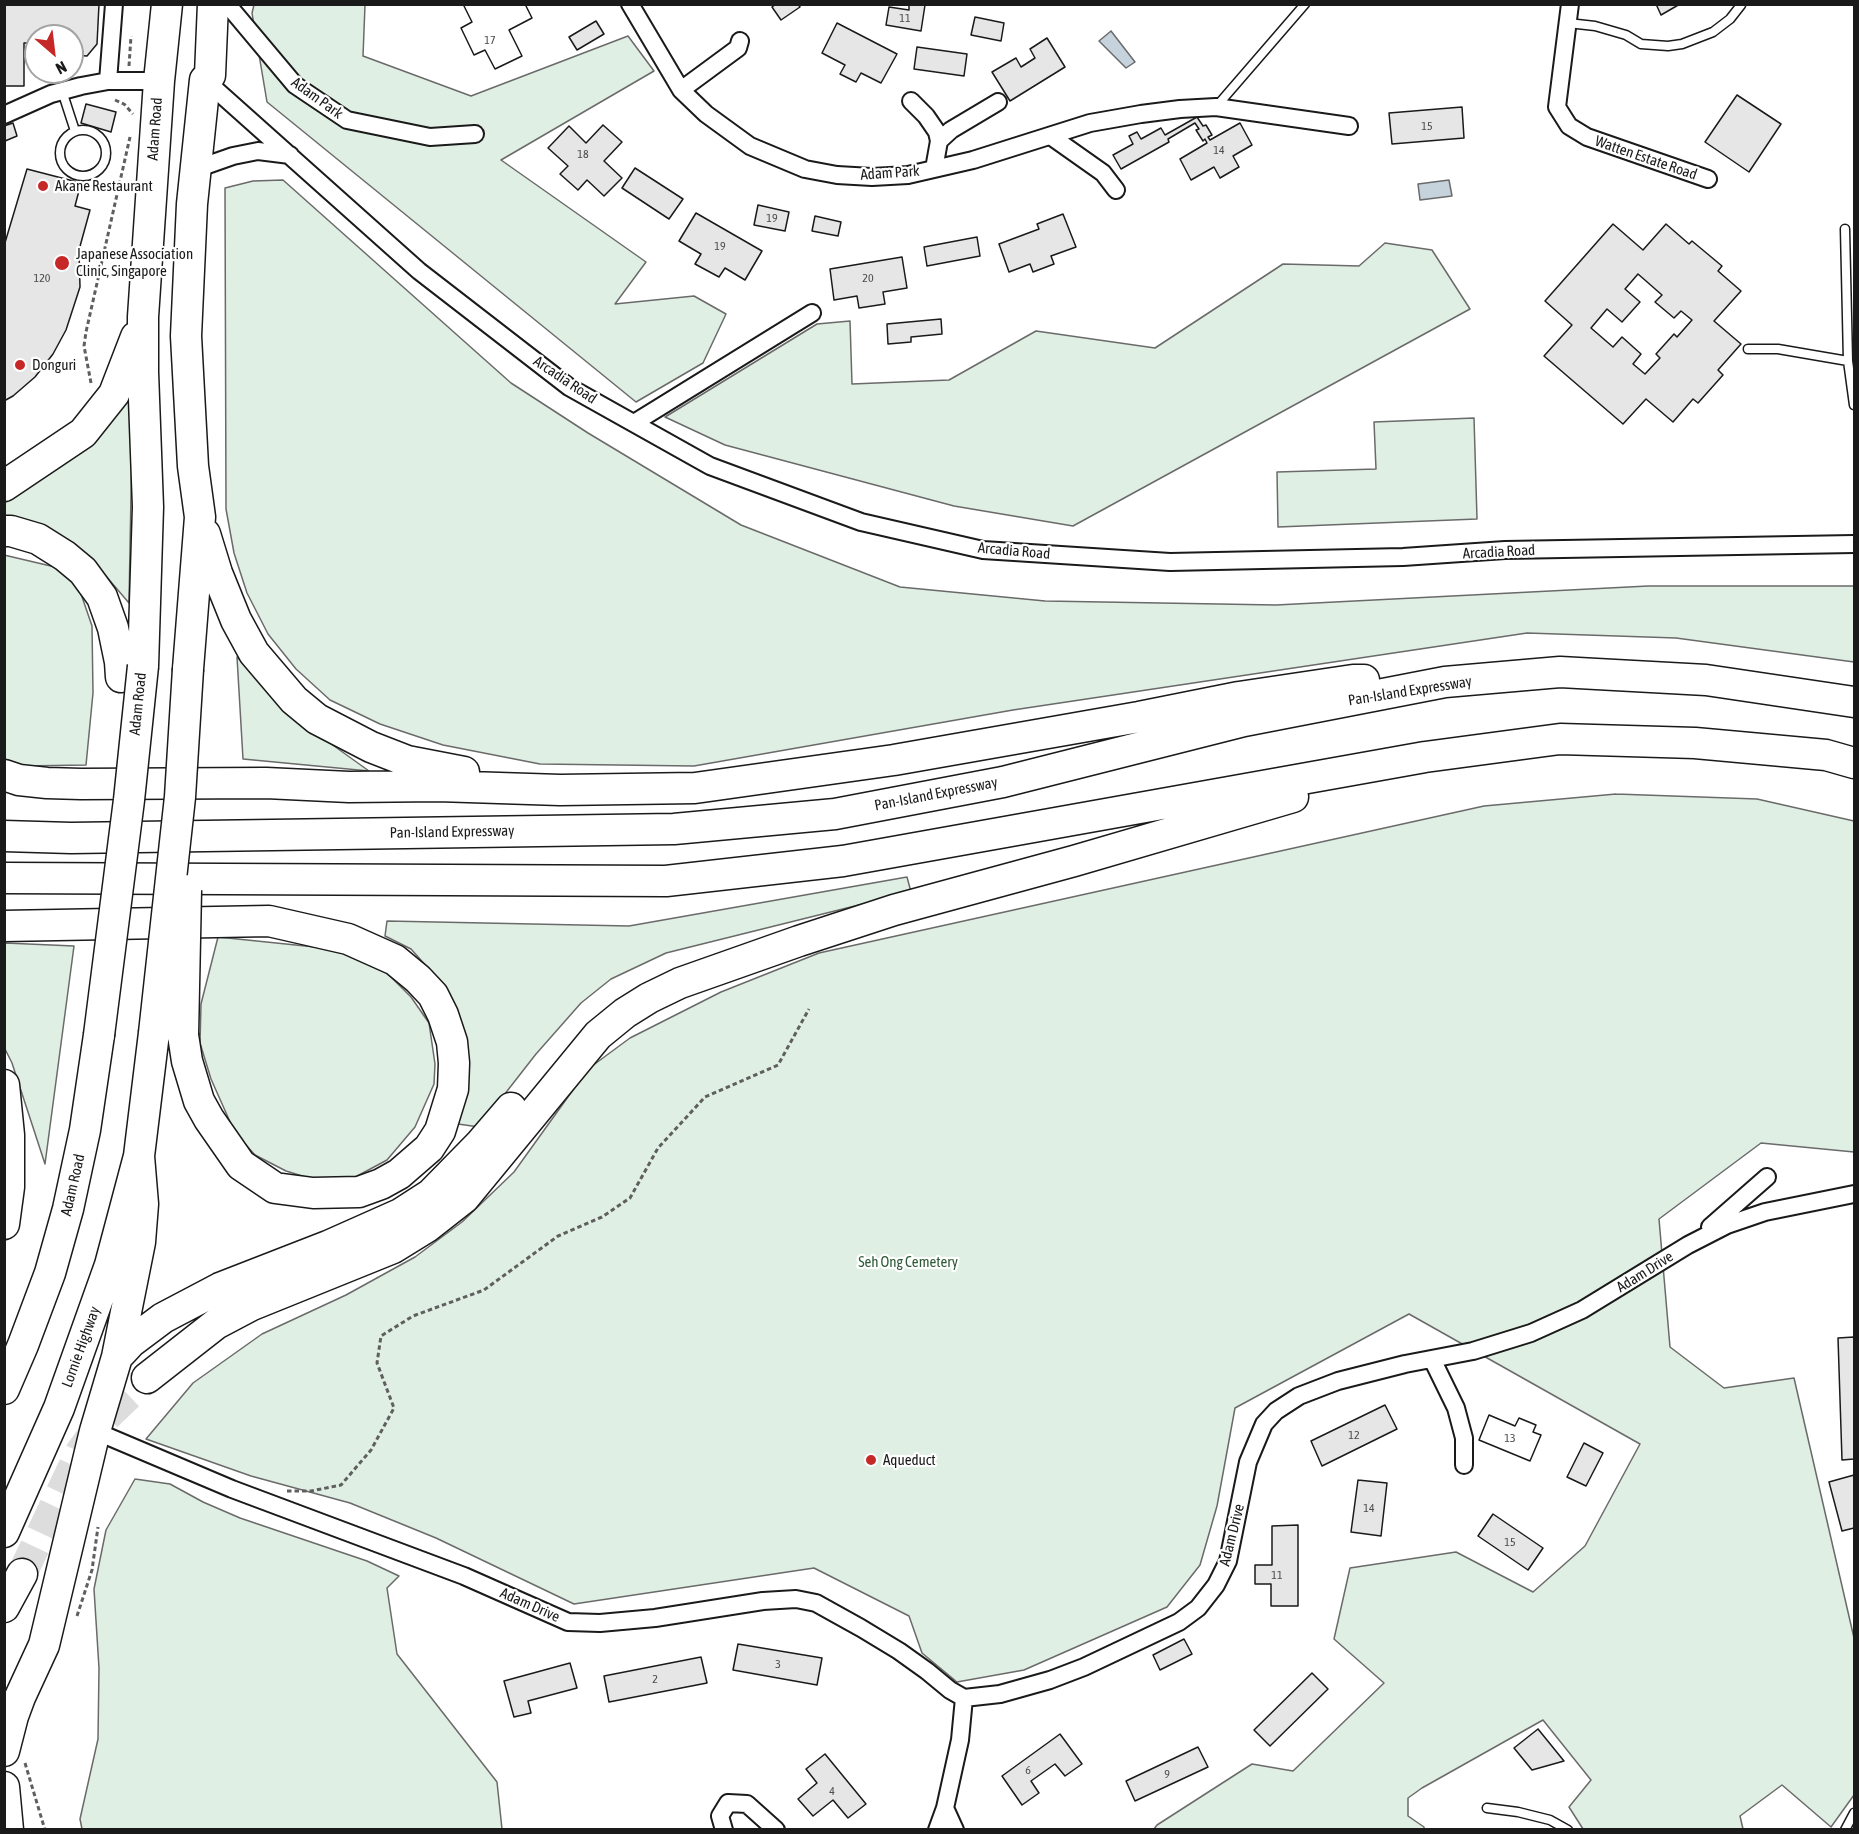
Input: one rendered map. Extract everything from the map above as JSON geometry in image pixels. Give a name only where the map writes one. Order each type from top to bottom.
[{"type":"highway","name":"Adam Road","points":[[4,1389],[50,1273],[68,1209],[85,1130],[129,800],[123,753],[148,507],[142,372],[143,317],[159,81],[167,4]]},
{"type":"highway","points":[[213,4],[210,75],[205,80],[192,204],[186,336],[192,455],[200,517],[217,573],[236,620],[254,653],[294,700],[317,719],[371,747],[408,761],[501,776],[560,790]]},
{"type":"highway","points":[[4,486],[83,433],[114,394],[143,317]]},
{"type":"highway","points":[[8,1830],[13,1716],[44,1645],[95,1431],[117,1357],[140,1242],[143,1204],[139,1156],[180,797],[200,517]]},
{"type":"highway","points":[[4,531],[38,539],[84,570],[102,597],[113,628],[120,662],[132,672]]},
{"type":"highway","name":"Pan-Island Expressway","points":[[4,836],[71,838],[674,829],[835,814],[1003,782],[1244,721],[1444,682],[1560,672],[1706,680],[1854,702]]},
{"type":"highway","points":[[4,775],[19,780],[58,783],[266,783],[349,787],[438,786],[560,790],[695,788],[894,760],[1239,697],[1353,680],[1444,682]]},
{"type":"highway","points":[[4,878],[666,881],[843,861],[1330,774],[1560,739],[1695,743],[1826,755],[1854,763]]},
{"type":"highway","points":[[147,1378],[216,1324],[252,1305],[393,1248],[427,1227],[464,1198],[598,1035],[625,1013],[669,988],[799,941],[948,894],[1074,861],[1292,798],[1330,774]]},
{"type":"highway","points":[[4,926],[269,921],[348,939],[395,960],[433,995],[443,1015],[452,1042],[453,1089],[440,1131],[429,1148],[399,1174],[359,1192],[313,1193],[275,1188],[240,1166],[209,1119],[196,1093],[183,1035],[187,907],[180,797]]},
{"type":"highway","points":[[117,1357],[131,1342],[164,1317],[220,1287],[364,1231],[400,1214],[431,1194],[480,1144],[547,1068],[583,1037],[598,1035]]},
{"type":"highway","points":[[4,1085],[9,1135],[9,1187],[4,1224]]},
{"type":"highway","name":"Lornie Highway","points":[[4,1532],[59,1408],[110,1265],[139,1156]]},
{"type":"highway","points":[[4,1607],[22,1574]]},
{"type":"highway","points":[[4,1688],[33,1636],[49,1620]]},
{"type":"street","points":[[108,81],[114,4]]},
{"type":"street","name":"Adam Park","points":[[227,4],[295,85],[347,120],[430,137],[475,134]]},
{"type":"street","name":"Adam Park","points":[[630,4],[681,90],[706,114],[750,146],[805,168],[837,175],[872,177],[934,170],[1052,137],[1090,123],[1216,107],[1349,126]]},
{"type":"street","name":"Watten Estate Road","points":[[1570,4],[1557,107],[1569,126],[1587,137],[1708,179]]},
{"type":"street","points":[[681,90],[738,48],[740,41]]},
{"type":"street","name":"Arcadia Road","points":[[205,80],[419,271],[569,387],[710,466],[850,518],[983,550],[1170,562],[1403,558],[1505,550],[1854,544]]},
{"type":"street","points":[[4,115],[62,91],[108,81],[159,81]]},
{"type":"street","points":[[911,101],[937,132],[939,141],[934,170]]},
{"type":"street","points":[[939,141],[951,130],[998,102]]},
{"type":"street","points":[[1052,137],[1103,173],[1116,190]]},
{"type":"street","points":[[196,169],[233,156],[258,151],[290,155]]},
{"type":"street","points":[[634,423],[812,313]]},
{"type":"street","name":"Adam Drive","points":[[1688,1245],[1767,1177]]},
{"type":"street","name":"Adam Drive","points":[[95,1431],[242,1493],[464,1576],[568,1622],[600,1623],[655,1618],[763,1601],[796,1599],[816,1603],[898,1651],[964,1698],[1000,1694],[1050,1680],[1122,1650],[1179,1622],[1198,1608],[1216,1585],[1228,1560],[1248,1462],[1264,1424],[1276,1411],[1299,1396],[1338,1381],[1473,1351],[1531,1333],[1582,1310],[1688,1245],[1727,1225],[1765,1212],[1854,1194]]},
{"type":"street","points":[[1432,1359],[1456,1408],[1464,1438],[1464,1465]]},
{"type":"street","points":[[937,1830],[945,1808],[960,1740],[964,1698]]},
{"type":"street","points":[[724,1830],[720,1816],[728,1803],[747,1803],[776,1830]]},
{"type":"street","points":[[945,1808],[955,1830]]},
{"type":"lane","points":[[1216,107],[1305,4]]},
{"type":"lane","points":[[1568,23],[1595,26],[1626,35],[1641,44],[1668,46],[1682,44],[1713,32],[1730,19],[1741,4]]},
{"type":"lane","points":[[62,91],[75,131]]},
{"type":"lane","points":[[83,129],[98,135],[106,150],[106,158],[102,165],[91,175],[83,176],[69,172],[60,161],[60,146],[63,140],[75,131],[83,129]]},
{"type":"lane","points":[[1845,229],[1848,361],[1853,374],[1854,405]]},
{"type":"lane","points":[[1748,349],[1778,349],[1848,361]]},
{"type":"lane","points":[[1487,1808],[1518,1812],[1550,1820],[1568,1830]]},
{"type":"lane","points":[[1845,1830],[1854,1813]]},
{"type":"path","points":[[131,26],[128,81],[134,115]]},
{"type":"path","points":[[86,392],[91,382],[84,346],[86,332],[132,126]]},
{"type":"path","points":[[283,1491],[311,1491],[341,1485],[371,1450],[394,1408],[377,1363],[381,1336],[413,1316],[484,1290],[558,1236],[602,1217],[630,1198],[658,1148],[705,1098],[778,1065],[809,1009]]},
{"type":"path","points":[[11,1768],[45,1830]]},
{"type":"green space","points":[[254,5],[365,5],[363,56],[471,96],[628,36],[654,71],[501,160],[646,262],[615,304],[694,296],[726,314],[703,363],[636,402],[267,102],[252,13]]},
{"type":"green space","points":[[283,180],[511,383],[588,433],[741,525],[900,587],[1045,601],[1276,605],[1648,586],[1854,586],[1854,662],[1676,638],[1527,633],[1013,710],[694,766],[540,764],[443,745],[380,724],[330,700],[296,669],[268,634],[247,593],[234,553],[226,509],[225,188],[253,181]]},
{"type":"green space","points":[[1385,243],[1432,250],[1470,309],[1073,526],[954,506],[725,445],[665,417],[817,324],[850,321],[852,384],[949,380],[1036,331],[1155,348],[1283,264],[1359,266]]},
{"type":"green space","points":[[133,386],[129,603],[93,561],[5,519],[4,500]]},
{"type":"green space","points":[[1474,418],[1477,519],[1278,527],[1277,472],[1376,469],[1374,422]]},
{"type":"green space","points":[[4,555],[55,567],[79,588],[92,626],[93,693],[86,765],[22,766],[5,759]]},
{"type":"green space","points":[[237,657],[302,723],[369,771],[243,759]]},
{"type":"green space","name":"Seh Ong Cemetery","points":[[1616,794],[1757,799],[1854,821],[1854,1152],[1761,1143],[1659,1219],[1670,1347],[1724,1388],[1794,1378],[1854,1638],[1854,1795],[1831,1827],[1782,1785],[1740,1816],[1743,1829],[1583,1829],[1569,1807],[1591,1780],[1543,1720],[1408,1798],[1408,1816],[1424,1829],[1154,1829],[1252,1764],[1293,1771],[1384,1683],[1334,1639],[1350,1568],[1456,1552],[1533,1592],[1585,1546],[1640,1444],[1409,1314],[1235,1408],[1217,1506],[1200,1565],[1167,1607],[1024,1670],[957,1682],[922,1653],[909,1616],[814,1568],[574,1604],[436,1538],[350,1503],[251,1476],[146,1439],[193,1383],[262,1334],[346,1295],[415,1257],[462,1222],[514,1172],[588,1069],[630,1038],[721,992],[819,953],[1484,806]]},
{"type":"green space","points":[[907,877],[911,892],[666,953],[611,979],[581,1003],[536,1054],[479,1127],[458,1124],[466,1086],[466,1036],[445,987],[411,949],[385,936],[387,921],[629,926]]},
{"type":"green space","points":[[218,937],[315,947],[350,955],[386,972],[411,997],[429,1023],[435,1064],[434,1084],[415,1127],[387,1160],[346,1182],[312,1179],[286,1171],[255,1155],[235,1133],[211,1079],[200,1043],[201,1004]]},
{"type":"green space","points":[[5,943],[74,946],[45,1164],[12,1063],[5,1049]]},
{"type":"green space","points":[[135,1479],[170,1484],[240,1518],[367,1561],[399,1576],[387,1588],[397,1654],[497,1782],[502,1829],[82,1829],[80,1819],[98,1739],[99,1668],[94,1589],[106,1530]]},
{"type":"shaded area","points":[[1111,31],[1135,62],[1126,68],[1099,41]]},
{"type":"shaded area","points":[[1449,180],[1452,196],[1420,200],[1418,184]]},
{"type":"building","points":[[4,4],[99,4],[97,44],[87,56],[84,56],[84,24],[24,24],[24,86],[4,86]]},
{"type":"building","points":[[463,4],[525,4],[532,18],[509,30],[522,56],[495,69],[485,50],[474,55],[461,28],[472,22]]},
{"type":"building","points":[[463,4],[525,4],[532,18],[509,30],[522,56],[495,69],[485,50],[474,55],[461,28],[472,22]]},
{"type":"building","points":[[776,4],[798,4],[800,7],[781,20],[772,7]]},
{"type":"building","points":[[909,4],[925,5],[921,31],[886,25],[889,7],[909,10]]},
{"type":"building","points":[[1656,4],[1680,4],[1661,15]]},
{"type":"building","points":[[975,17],[1004,23],[1001,41],[971,35]]},
{"type":"building","points":[[596,21],[604,34],[577,50],[569,37]]},
{"type":"building","points":[[837,23],[897,54],[881,83],[861,73],[856,82],[840,74],[845,65],[822,53]]},
{"type":"building","points":[[1047,38],[1065,67],[1010,101],[992,72],[1016,58],[1021,67],[1035,58],[1030,49]]},
{"type":"building","points":[[917,47],[967,54],[964,76],[914,69]]},
{"type":"building","points":[[1737,95],[1781,124],[1749,172],[1705,142]]},
{"type":"building","points":[[86,104],[116,112],[111,132],[81,123]]},
{"type":"building","points":[[1462,107],[1464,138],[1392,144],[1389,113]]},
{"type":"building","points":[[1197,117],[1212,135],[1208,137],[1210,140],[1240,123],[1252,145],[1233,156],[1239,167],[1220,178],[1214,167],[1191,180],[1180,159],[1207,143],[1196,130],[1199,129],[1195,123],[1168,139],[1169,142],[1121,169],[1113,155],[1133,144],[1129,136],[1137,132],[1141,139],[1161,128],[1165,135]]},
{"type":"building","points":[[13,123],[17,136],[5,141],[4,126]]},
{"type":"building","points":[[603,125],[622,142],[604,161],[622,178],[604,196],[587,180],[578,190],[560,174],[568,166],[548,148],[569,126],[586,143]]},
{"type":"building","points":[[635,168],[683,199],[669,219],[622,188]]},
{"type":"building","points":[[27,169],[81,183],[75,206],[90,210],[79,250],[80,287],[66,330],[53,354],[35,377],[4,401],[4,246]]},
{"type":"building","points":[[758,205],[789,212],[785,231],[754,225]]},
{"type":"building","points":[[696,213],[762,251],[745,280],[725,268],[719,277],[695,264],[701,254],[679,241]]},
{"type":"building","points":[[1063,214],[1076,247],[1051,256],[1054,264],[1033,272],[1030,264],[1009,272],[999,244],[1039,229],[1037,224]]},
{"type":"building","points":[[815,216],[841,222],[838,236],[812,231]]},
{"type":"building","points":[[1613,224],[1643,250],[1666,224],[1689,244],[1692,241],[1722,266],[1718,271],[1741,291],[1714,321],[1741,344],[1718,370],[1723,375],[1698,403],[1693,399],[1673,422],[1646,399],[1623,424],[1544,356],[1572,325],[1545,301]],"holes":[[[1638,274],[1662,295],[1655,302],[1674,318],[1681,311],[1692,320],[1677,337],[1674,334],[1656,354],[1660,358],[1645,374],[1633,364],[1641,354],[1622,337],[1613,347],[1591,328],[1607,309],[1622,322],[1640,302],[1625,289]]]},
{"type":"building","points":[[977,237],[980,256],[927,266],[924,247]]},
{"type":"building","points":[[902,257],[907,288],[883,292],[885,304],[859,308],[857,296],[834,300],[830,269]]},
{"type":"building","points":[[941,319],[942,334],[911,337],[911,342],[888,344],[887,324]]},
{"type":"building","points":[[1854,1337],[1854,1459],[1842,1460],[1838,1338]]},
{"type":"building","points":[[1385,1405],[1397,1429],[1322,1466],[1311,1441]]},
{"type":"building","points":[[1489,1415],[1515,1426],[1519,1418],[1536,1425],[1533,1432],[1541,1435],[1530,1461],[1479,1440]]},
{"type":"building","points":[[1489,1415],[1515,1426],[1519,1418],[1536,1425],[1533,1432],[1541,1435],[1530,1461],[1479,1440]]},
{"type":"building","points":[[1584,1443],[1603,1453],[1586,1486],[1567,1477]]},
{"type":"building","points":[[1854,1475],[1854,1528],[1842,1531],[1829,1482]]},
{"type":"building","points":[[1358,1480],[1387,1483],[1381,1536],[1351,1532]]},
{"type":"building","points":[[1493,1514],[1543,1548],[1528,1570],[1478,1536]]},
{"type":"building","points":[[1298,1525],[1298,1606],[1271,1606],[1271,1584],[1255,1584],[1255,1565],[1272,1565],[1272,1526]]},
{"type":"building","points":[[1184,1639],[1192,1654],[1160,1670],[1153,1655]]},
{"type":"building","points":[[738,1644],[822,1658],[817,1685],[733,1670]]},
{"type":"building","points":[[701,1657],[707,1683],[609,1702],[604,1676]]},
{"type":"building","points":[[570,1663],[577,1688],[528,1701],[531,1713],[514,1717],[504,1681]]},
{"type":"building","points":[[1312,1673],[1328,1689],[1270,1746],[1254,1730]]},
{"type":"building","points":[[1538,1729],[1564,1761],[1532,1770],[1514,1748]]},
{"type":"building","points":[[1060,1734],[1082,1764],[1065,1776],[1055,1764],[1031,1781],[1039,1793],[1022,1805],[1002,1776]]},
{"type":"building","points":[[1198,1747],[1208,1767],[1135,1801],[1126,1781]]},
{"type":"building","points":[[825,1754],[866,1804],[848,1818],[833,1800],[813,1816],[798,1799],[817,1783],[806,1769]]},
{"type":"tunnel","points":[[22,1574],[80,1452],[104,1419],[147,1378]]},
{"type":"place","name":"Akane Restaurant","points":[[43,186]]},
{"type":"place","name":"Japanese Association Clinic, Singapore","points":[[62,263]]},
{"type":"place","name":"Donguri","points":[[20,365]]},
{"type":"place","name":"Aqueduct","points":[[871,1460]]}]
